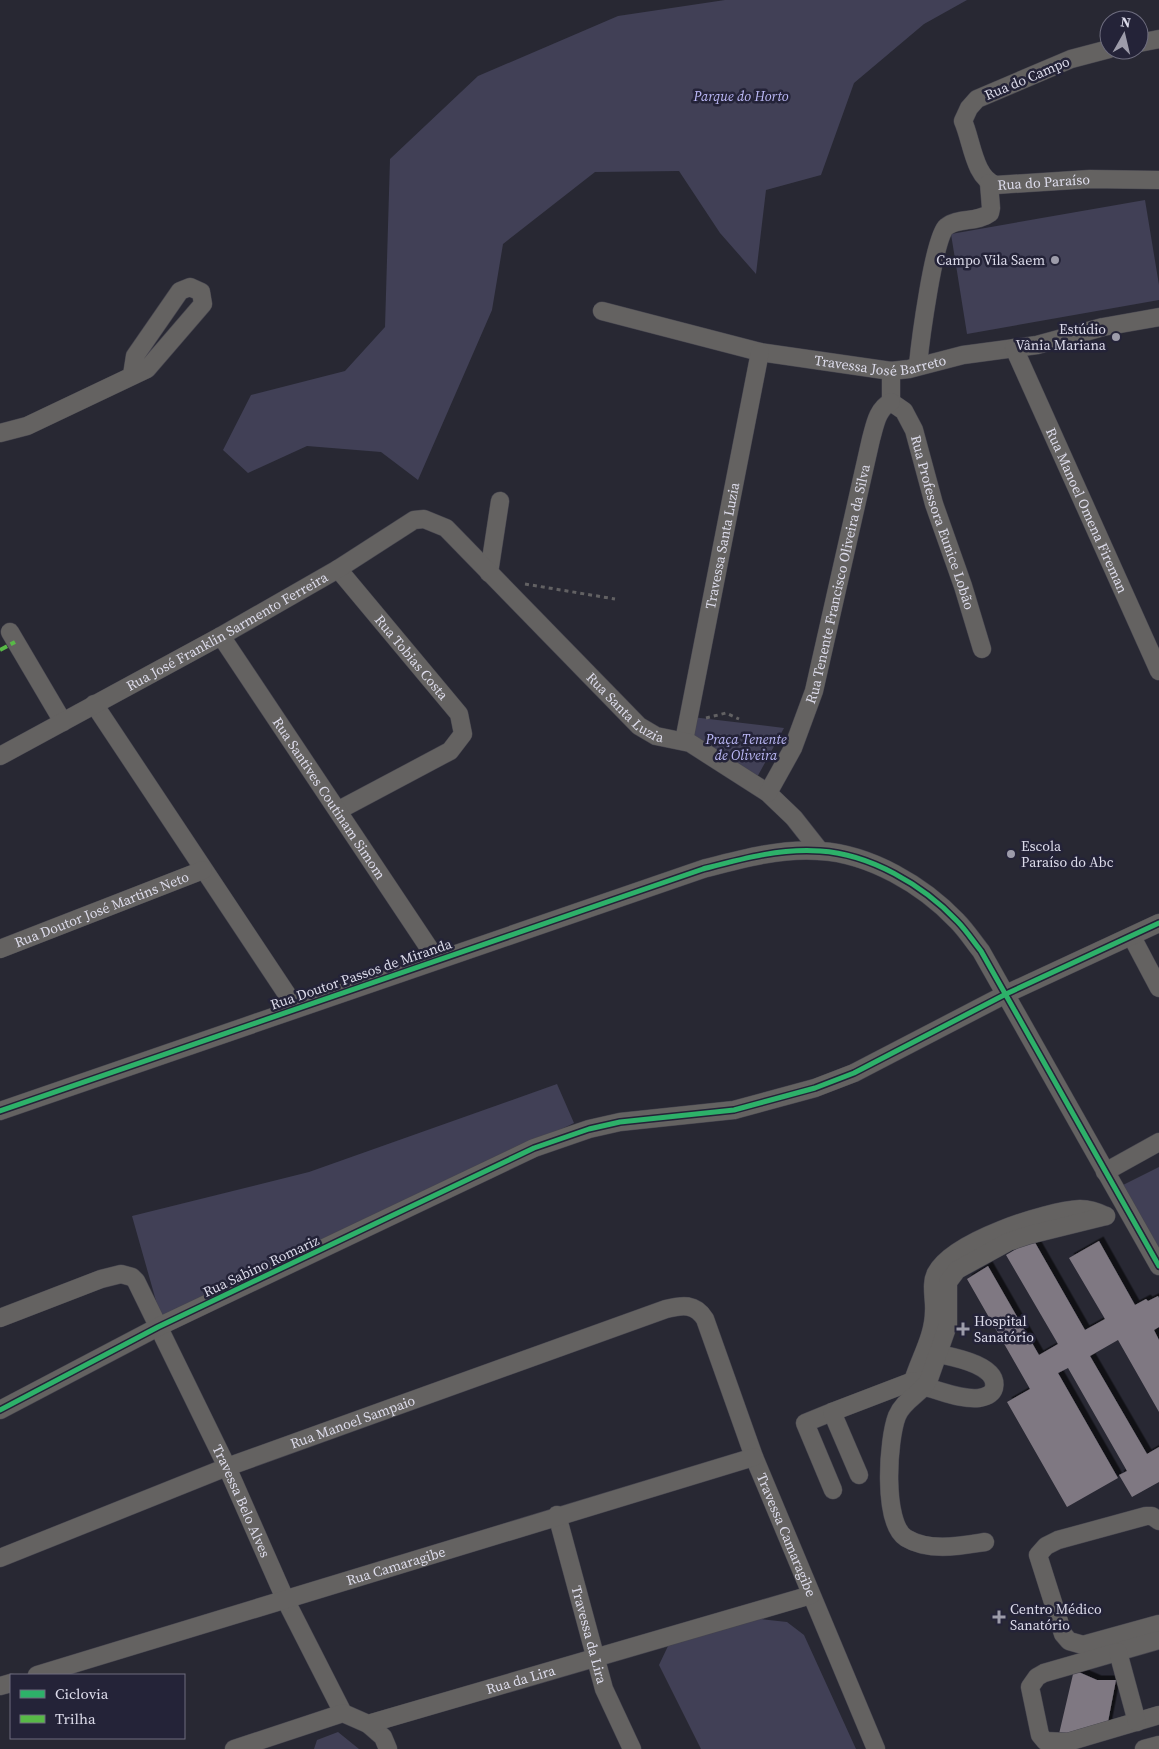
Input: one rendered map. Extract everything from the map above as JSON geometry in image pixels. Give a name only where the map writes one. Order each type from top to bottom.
[{"type":"street","name":"Rua do Campo","points":[[966,127],[963,121],[965,115],[978,99],[1071,59],[1099,52]]},
{"type":"street","name":"Rua do Paraíso","points":[[966,127],[978,170],[989,183],[1008,185],[1090,179],[1159,180]]},
{"type":"street","points":[[918,365],[925,312],[939,235],[950,224],[990,214],[989,183]]},
{"type":"street","points":[[0,433],[27,426],[147,369],[203,304],[201,292],[190,287],[180,291],[135,356],[132,375]]},
{"type":"street","name":"Travessa José Barreto","points":[[602,311],[760,352],[891,371],[963,355],[1014,348],[1159,317]]},
{"type":"street","name":"Rua Manoel Omena Fireman","points":[[1014,348],[1159,671]]},
{"type":"street","name":"Travessa Santa Luzia","points":[[685,735],[760,352]]},
{"type":"street","points":[[891,371],[891,402]]},
{"type":"street","name":"Rua Professora Eunice Lobão","points":[[891,402],[904,411],[914,430],[934,504],[964,586],[982,649]]},
{"type":"street","name":"Rua Tenente Francisco Oliveira da Silva","points":[[768,793],[793,748],[814,691],[877,416],[885,405],[891,402]]},
{"type":"street","points":[[489,573],[500,501]]},
{"type":"street","name":"Rua José Franklin Sarmento Ferreira","points":[[0,756],[222,636],[338,569],[414,520],[424,519],[435,522],[451,534]]},
{"type":"street","name":"Rua Santa Luzia","points":[[451,534],[639,726],[656,736],[685,735],[768,793],[794,818],[820,851]]},
{"type":"street","name":"Rua Tobias Costa","points":[[338,569],[459,714],[463,734],[450,751],[338,810]]},
{"type":"street","points":[[10,632],[62,722]]},
{"type":"street","name":"Rua Santives Coutinam Simom","points":[[222,636],[437,960]]},
{"type":"street","points":[[94,704],[202,870],[296,1008]]},
{"type":"street","name":"Rua Doutor Passos de Miranda","points":[[0,1112],[296,1008],[604,905],[673,879],[731,862],[770,854],[820,851],[869,861],[934,899],[958,921],[981,951],[1159,1266]]},
{"type":"street","name":"Rua Doutor José Martins Neto","points":[[0,949],[202,870]]},
{"type":"street","name":"Rua Sabino Romariz","points":[[3,1402],[534,1148],[589,1129],[620,1122],[734,1110],[815,1088],[854,1073],[1006,994],[1159,923]]},
{"type":"street","points":[[1132,937],[1159,988]]},
{"type":"street","points":[[1105,1172],[1159,1142]]},
{"type":"street","points":[[919,1386],[932,1333],[934,1280],[946,1260],[1001,1230],[1024,1222],[1081,1209],[1134,1221]]},
{"type":"street","points":[[985,1542],[957,1547],[940,1547],[904,1537],[897,1527],[893,1513],[888,1456],[897,1415],[919,1386],[939,1354],[948,1325],[948,1282],[957,1270],[1008,1242],[1106,1216]]},
{"type":"street","name":"Travessa Belo Alves","points":[[0,1318],[120,1274],[132,1277],[140,1288],[227,1467],[286,1600],[342,1713]]},
{"type":"street","name":"Rua Manoel Sampaio","points":[[0,1558],[227,1467],[666,1309],[684,1305],[695,1307],[705,1318]]},
{"type":"street","name":"Travessa Camaragibe","points":[[705,1318],[754,1457],[876,1749]]},
{"type":"street","points":[[833,1490],[805,1423],[832,1412],[919,1386],[976,1398],[986,1397],[993,1391],[995,1385],[991,1377],[982,1368],[971,1361],[939,1354]]},
{"type":"street","points":[[832,1412],[859,1475]]},
{"type":"street","name":"Rua Camaragibe","points":[[40,1674],[286,1600],[557,1515],[754,1457]]},
{"type":"street","name":"Travessa da Lira","points":[[557,1515],[594,1659],[604,1689],[632,1749]]},
{"type":"street","points":[[1159,1521],[1152,1516],[1146,1516],[1058,1540],[1046,1546],[1038,1556],[1063,1634],[1070,1641],[1084,1645],[1159,1638]]},
{"type":"street","name":"Rua da Lira","points":[[368,1724],[811,1595]]},
{"type":"street","points":[[1159,1638],[1036,1676],[1030,1688],[1040,1735],[1045,1741],[1068,1742],[1159,1714]]},
{"type":"street","points":[[1118,1652],[1137,1722]]},
{"type":"street","points":[[234,1749],[342,1713],[368,1724],[383,1737],[388,1749]]},
{"type":"street","points":[[1144,1749],[1159,1745]]},
{"type":"path","points":[[523,584],[615,599]]},
{"type":"path","points":[[685,735],[711,715],[726,713],[739,719]]},
{"type":"green space","name":"Parque do Horto","points":[[725,0],[967,0],[924,24],[854,83],[821,175],[766,190],[756,274],[720,233],[679,171],[595,172],[503,244],[492,310],[418,480],[381,452],[307,446],[248,473],[223,450],[251,395],[345,371],[385,327],[390,159],[478,76],[618,16]]},
{"type":"green space","name":"Campo Vila Saem","points":[[1145,200],[1159,285],[1159,300],[967,334],[951,234]]},
{"type":"green space","name":"Praça Tenente de Oliveira","points":[[692,717],[784,728],[755,781],[686,733]]},
{"type":"green space","points":[[557,1084],[574,1123],[162,1322],[132,1216],[309,1172]]},
{"type":"green space","points":[[1159,1167],[1159,1261],[1117,1188]]},
{"type":"green space","points":[[752,1618],[787,1622],[804,1635],[856,1749],[701,1749],[659,1665],[668,1646]]},
{"type":"green space","points":[[338,1732],[359,1749],[314,1749],[317,1740]]},
{"type":"building","points":[[1033,1239],[1085,1330],[1105,1319],[1069,1258],[1099,1241],[1135,1305],[1146,1299],[1148,1301],[1158,1296],[1159,1298],[1159,1327],[1154,1330],[1159,1340],[1159,1412],[1118,1340],[1090,1356],[1147,1454],[1159,1447],[1159,1482],[1132,1497],[1119,1475],[1127,1471],[1068,1368],[1058,1373],[1118,1478],[1067,1507],[1007,1402],[1030,1389],[967,1279],[988,1266],[1039,1355],[1058,1344],[1006,1255]]},
{"type":"building","points":[[1074,1670],[1097,1680],[1116,1680],[1107,1727],[1085,1728],[1082,1736],[1059,1734]]},
{"type":"marked path","points":[[0,650],[15,642]]},
{"type":"cycle path","points":[[0,1111],[703,869],[746,858],[790,851],[839,853],[876,865],[912,884],[928,895],[957,921],[981,951],[1159,1266]]},
{"type":"cycle path","points":[[0,1410],[158,1327],[534,1148],[589,1129],[620,1122],[734,1110],[815,1088],[854,1073],[1006,994],[1159,923]]},
{"type":"place","name":"Campo Vila Saem","points":[[1055,260]]},
{"type":"place","name":"Estúdio Vânia Mariana","points":[[1116,337]]},
{"type":"place","name":"Escola Paraíso do Abc","points":[[1011,854]]},
{"type":"place","name":"Hospital Sanatório","points":[[963,1329]]},
{"type":"place","name":"Centro Médico Sanatório","points":[[999,1617]]}]
